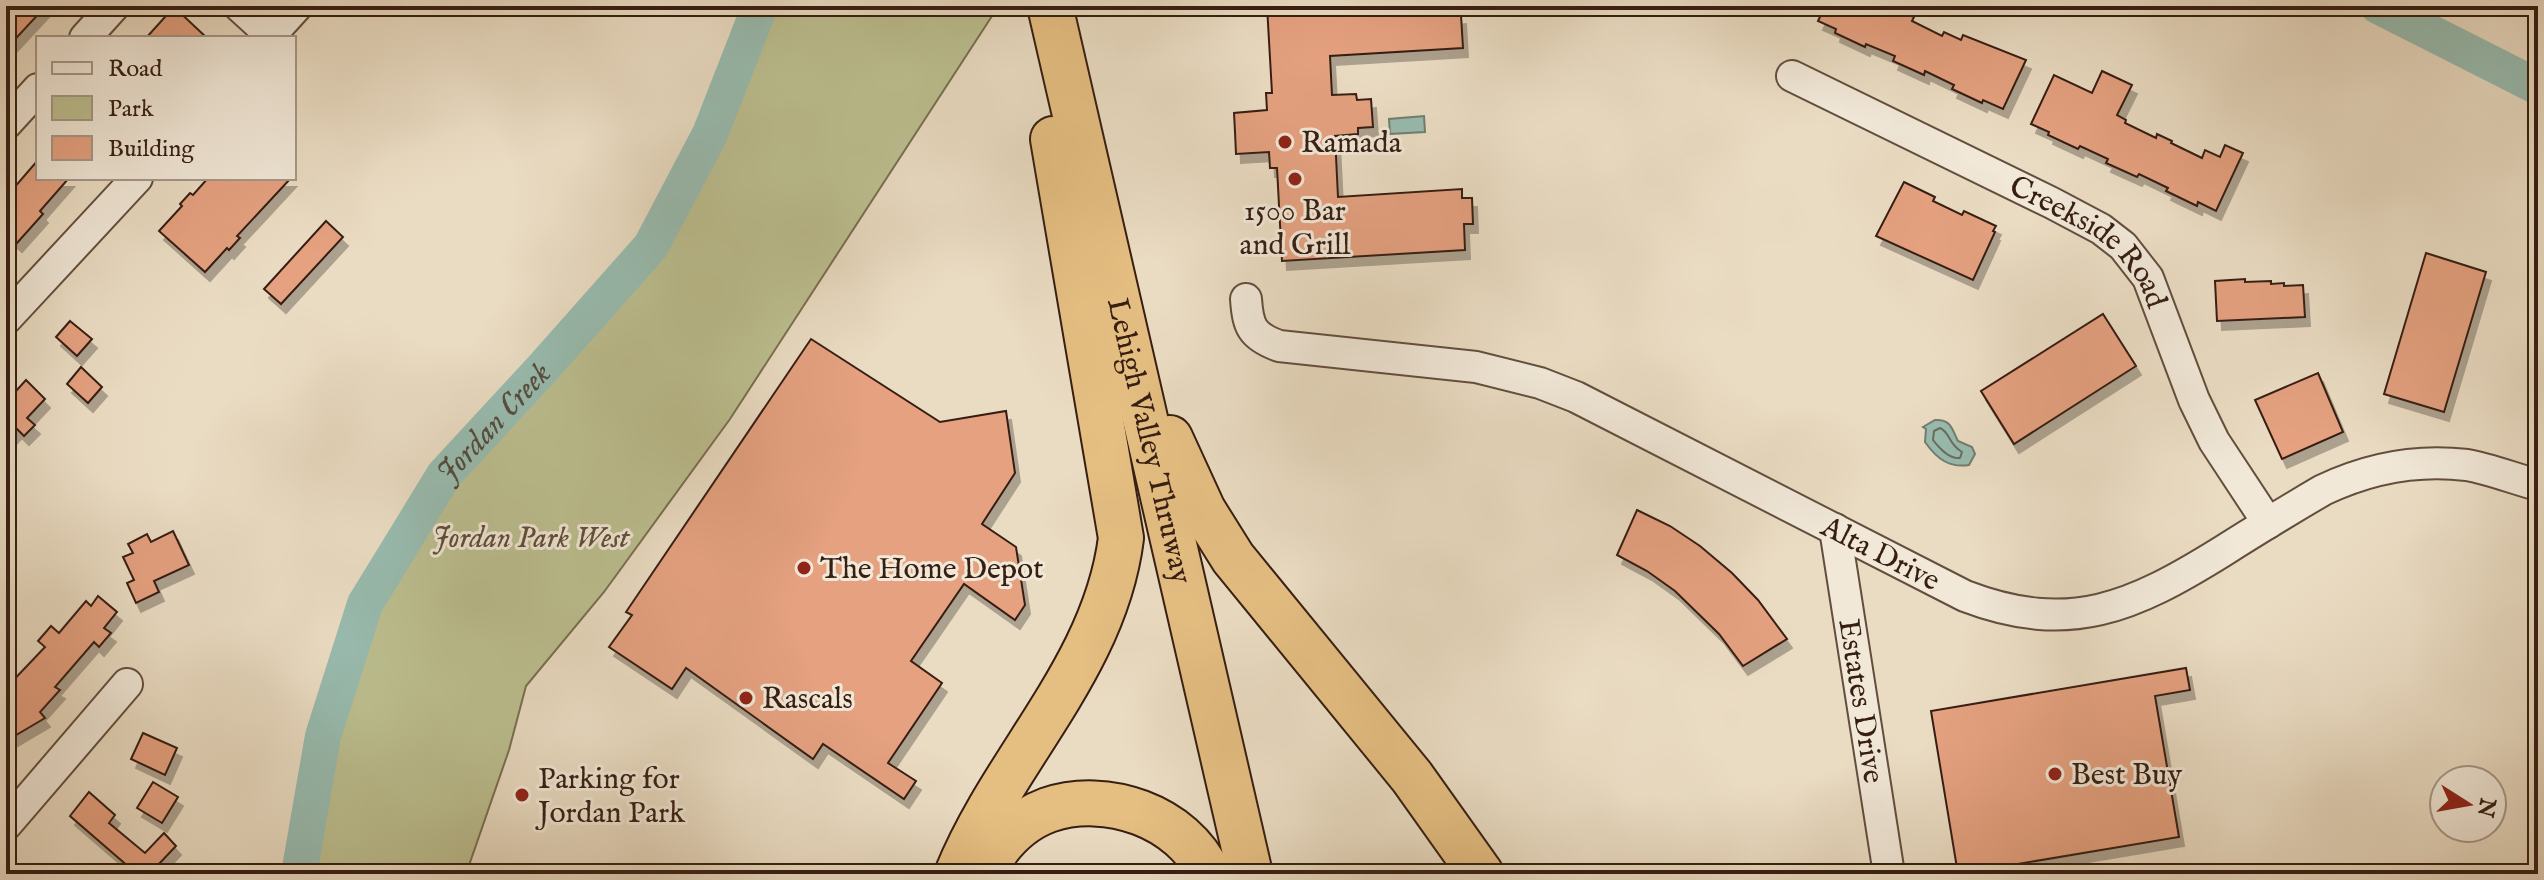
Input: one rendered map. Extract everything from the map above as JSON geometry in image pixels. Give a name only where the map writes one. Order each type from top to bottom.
[{"type":"highway","name":"Lehigh Valley Thruway","points":[[1023,6],[1222,874]]},
{"type":"highway","name":"Lehigh Valley Thruway","points":[[1050,6],[1250,874]]},
{"type":"highway","points":[[957,874],[982,823],[1094,635],[1109,596],[1121,538],[1053,139]]},
{"type":"highway","points":[[1125,328],[1189,483],[1217,536],[1412,777],[1481,874]]},
{"type":"highway","points":[[982,874],[1003,842],[1022,825],[1046,811],[1085,804],[1114,806],[1154,819],[1190,846],[1209,874]]},
{"type":"street","points":[[87,36],[114,6]]},
{"type":"street","points":[[239,6],[269,36]]},
{"type":"street","points":[[271,36],[297,6]]},
{"type":"street","name":"Creekside Road","points":[[1792,76],[2052,203],[2101,229],[2123,246],[2148,278],[2194,400],[2214,441],[2268,523]]},
{"type":"street","points":[[6,124],[36,91]]},
{"type":"street","points":[[6,319],[135,180]]},
{"type":"street","name":"Alta Drive","points":[[1246,299],[1250,325],[1263,340],[1299,350],[1476,367],[1540,383],[1576,397],[1965,596],[2014,611],[2053,615],[2085,612],[2118,605],[2157,590],[2323,490],[2381,468],[2467,465],[2538,485]]},
{"type":"street","name":"Estates Drive","points":[[1835,529],[1889,874]]},
{"type":"street","points":[[6,825],[127,684]]},
{"type":"green space","name":"Jordan Park West","points":[[773,6],[991,6],[992,16],[730,419],[604,592],[526,686],[509,750],[466,874],[309,874],[327,767],[370,628],[396,575],[438,506],[485,445],[593,329],[655,255],[705,165]]},
{"type":"water","points":[[1424,116],[1425,132],[1390,134],[1389,119]]},
{"type":"water","points":[[1935,420],[1948,423],[1958,441],[1972,447],[1975,454],[1969,465],[1949,464],[1925,442],[1926,429],[1923,427]]},
{"type":"building","points":[[6,6],[46,6],[6,49]]},
{"type":"building","name":"Ramada","points":[[1267,6],[1451,6],[1451,16],[1461,15],[1463,48],[1330,56],[1332,95],[1356,94],[1357,100],[1371,99],[1373,127],[1358,128],[1358,134],[1335,136],[1338,197],[1462,189],[1462,198],[1472,198],[1473,224],[1464,224],[1465,250],[1282,261],[1277,168],[1270,168],[1269,152],[1236,154],[1234,113],[1267,110],[1266,93],[1272,93]]},
{"type":"building","points":[[1825,6],[1890,6],[1914,17],[1912,21],[1942,36],[1944,32],[1961,40],[1963,35],[2026,60],[2003,109],[1952,89],[1954,85],[1925,71],[1924,75],[1893,61],[1895,56],[1835,33],[1836,29],[1818,21]]},
{"type":"building","points":[[174,7],[205,36],[148,36]]},
{"type":"building","points":[[2102,71],[2132,85],[2117,115],[2126,120],[2125,123],[2156,138],[2157,134],[2202,158],[2205,150],[2220,157],[2225,145],[2243,153],[2216,211],[2198,202],[2197,206],[2166,191],[2168,188],[2106,163],[2108,159],[2080,146],[2078,149],[2031,124],[2054,75],[2092,93]]},
{"type":"building","points":[[36,162],[36,180],[67,180],[17,243],[6,233],[6,197]]},
{"type":"building","points":[[206,180],[289,180],[237,236],[240,238],[205,272],[159,231],[190,193],[193,195]]},
{"type":"building","points":[[1904,182],[1962,215],[1964,211],[1996,226],[1973,280],[1876,236]]},
{"type":"building","points":[[326,221],[343,237],[281,304],[264,289]]},
{"type":"building","points":[[2426,253],[2486,272],[2444,412],[2384,394]]},
{"type":"building","points":[[2245,279],[2245,282],[2303,285],[2305,317],[2217,321],[2215,281]]},
{"type":"building","points":[[2103,314],[2136,366],[2014,444],[1981,391]]},
{"type":"building","points":[[70,321],[92,339],[77,356],[56,337]]},
{"type":"building","name":"The Home Depot","points":[[811,339],[940,422],[1006,411],[1015,473],[982,524],[1016,547],[1025,605],[1015,620],[964,584],[911,661],[942,683],[888,763],[916,781],[904,799],[823,744],[813,759],[686,668],[672,689],[609,647],[632,615],[626,612]]},
{"type":"building","points":[[81,367],[102,387],[88,403],[67,384]]},
{"type":"building","points":[[2318,373],[2343,432],[2282,459],[2255,400]]},
{"type":"building","points":[[26,380],[45,399],[27,418],[35,425],[24,436],[17,429],[6,441],[6,402]]},
{"type":"building","points":[[1637,510],[1670,526],[1732,573],[1758,600],[1787,639],[1743,666],[1719,634],[1675,591],[1617,555]]},
{"type":"building","points":[[173,531],[189,565],[154,581],[159,592],[136,603],[127,583],[134,580],[123,557],[133,553],[128,544],[147,534],[151,542]]},
{"type":"building","points":[[98,596],[117,612],[104,628],[111,633],[99,647],[94,642],[55,687],[60,690],[40,712],[45,718],[6,741],[6,688],[45,647],[38,641],[51,626],[59,633],[86,601],[91,606]]},
{"type":"building","name":"Best Buy","points":[[2186,668],[2190,690],[2155,696],[2179,837],[1958,874],[1931,711]]},
{"type":"building","points":[[143,733],[177,748],[165,775],[131,759]]},
{"type":"building","points":[[153,782],[178,797],[162,823],[137,808]]},
{"type":"building","points":[[89,792],[115,815],[109,823],[145,853],[164,833],[176,846],[157,866],[166,874],[137,874],[70,816]]},
{"type":"waterway","name":"Jordan Creek","points":[[299,874],[323,736],[365,604],[444,475],[651,246],[710,134],[760,6]]},
{"type":"waterway","name":"Jordan Creek","points":[[2378,6],[2538,87]]},
{"type":"place","name":"Ramada","points":[[1285,142]]},
{"type":"place","name":"1500 Bar and Grill","points":[[1295,179]]},
{"type":"place","name":"The Home Depot","points":[[804,568]]},
{"type":"place","name":"Rascals","points":[[746,698]]},
{"type":"place","name":"Best Buy","points":[[2055,774]]},
{"type":"place","name":"Parking for Jordan Park","points":[[522,795]]}]
